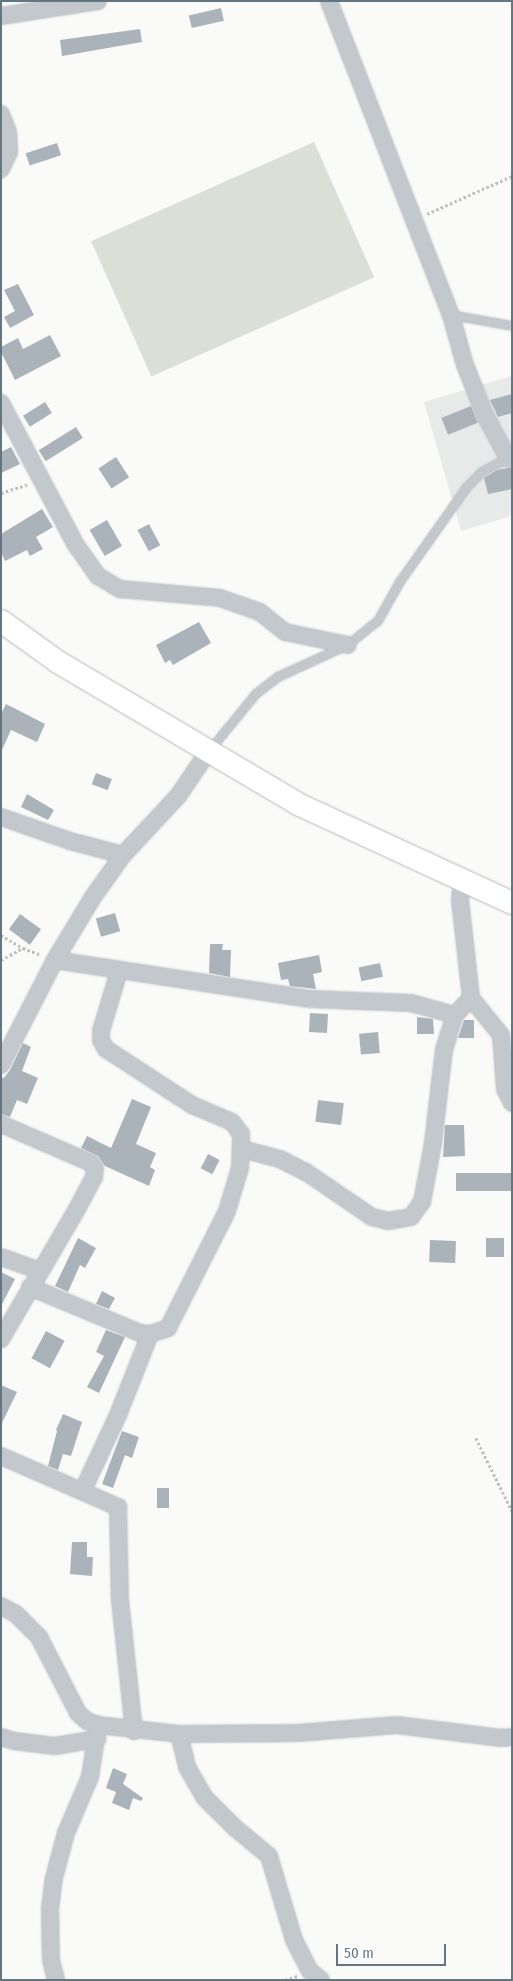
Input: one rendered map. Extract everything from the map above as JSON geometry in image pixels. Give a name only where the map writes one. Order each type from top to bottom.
[{"type":"main road","points":[[1,621],[58,662],[300,805],[512,903]]},
{"type":"street","points":[[1,16],[98,1]]},
{"type":"street","points":[[329,1],[451,316],[465,365],[478,398],[510,457]]},
{"type":"street","points":[[1,114],[8,132],[9,152],[1,169]]},
{"type":"street","points":[[1,403],[76,545],[98,576],[120,589],[220,598],[260,612],[285,632],[348,645]]},
{"type":"street","points":[[1,1065],[54,960],[93,897],[123,855],[178,796],[208,752]]},
{"type":"street","points":[[1,817],[70,841],[123,855]]},
{"type":"street","points":[[462,880],[460,900],[471,998],[501,1035],[505,1089],[512,1103]]},
{"type":"street","points":[[54,960],[310,999],[411,1003],[455,1016]]},
{"type":"street","points":[[30,1287],[140,1333],[150,1334],[168,1328],[227,1211],[240,1168],[241,1134],[232,1122],[192,1105],[106,1049],[101,1040],[101,1031],[119,971]]},
{"type":"street","points":[[242,1149],[280,1159],[306,1172],[372,1217],[388,1221],[411,1217],[422,1202],[433,1143],[444,1050],[455,1016],[471,998]]},
{"type":"street","points":[[1,1124],[91,1163],[95,1168],[94,1177],[77,1209],[1,1339]]},
{"type":"street","points":[[1,1257],[40,1271]]},
{"type":"street","points":[[83,1490],[118,1415],[150,1334]]},
{"type":"street","points":[[1,1456],[83,1490],[118,1507],[120,1600],[134,1731]]},
{"type":"street","points":[[1,1606],[16,1614],[39,1637],[78,1713],[98,1732]]},
{"type":"street","points":[[1,1737],[14,1741],[55,1746],[98,1732],[134,1731],[179,1734],[298,1733],[397,1724],[501,1738],[512,1737]]},
{"type":"street","points":[[56,1980],[51,1960],[50,1918],[54,1878],[66,1833],[90,1777],[98,1732]]},
{"type":"street","points":[[179,1734],[187,1766],[204,1797],[234,1827],[269,1856],[294,1940],[310,1972],[321,1980]]},
{"type":"lane","points":[[451,316],[512,326]]},
{"type":"lane","points":[[208,752],[256,694],[270,683],[278,677],[348,645],[378,622],[400,582],[467,487],[482,472],[510,457]]},
{"type":"path","points":[[414,220],[512,176]]},
{"type":"path","points":[[1,493],[41,479]]},
{"type":"path","points":[[1,935],[23,948],[54,960]]},
{"type":"path","points":[[1,960],[23,948]]},
{"type":"path","points":[[476,1438],[512,1511]]},
{"type":"shaded area","points":[[314,142],[374,277],[151,376],[91,241]]},
{"type":"shaded area","points":[[512,376],[512,516],[461,531],[424,402]]},
{"type":"building","points":[[221,8],[224,21],[192,28],[189,15]]},
{"type":"building","points":[[140,29],[142,42],[62,56],[60,40]]},
{"type":"building","points":[[57,143],[61,155],[30,166],[26,153]]},
{"type":"building","points":[[18,284],[34,315],[10,328],[4,317],[15,311],[4,290]]},
{"type":"building","points":[[50,335],[61,356],[15,380],[1,352],[1,347],[18,338],[23,349]]},
{"type":"building","points":[[512,394],[512,413],[498,417],[490,400]]},
{"type":"building","points":[[45,402],[52,413],[30,427],[23,416]]},
{"type":"building","points":[[471,406],[478,423],[448,435],[441,418]]},
{"type":"building","points":[[76,427],[83,438],[46,461],[39,450]]},
{"type":"building","points":[[11,447],[20,464],[1,473],[1,452]]},
{"type":"building","points":[[116,457],[129,477],[111,489],[98,468]]},
{"type":"building","points":[[512,467],[512,489],[488,494],[484,478],[497,470]]},
{"type":"building","points":[[42,509],[53,527],[36,537],[43,549],[30,556],[27,550],[5,561],[1,552],[1,534]]},
{"type":"building","points":[[107,520],[122,546],[105,556],[90,530]]},
{"type":"building","points":[[149,524],[160,545],[149,551],[138,530]]},
{"type":"building","points":[[199,622],[211,643],[173,665],[170,660],[165,663],[156,645]]},
{"type":"building","points":[[6,704],[45,724],[37,742],[11,730],[1,752],[1,714]]},
{"type":"building","points":[[96,773],[112,779],[108,790],[92,784]]},
{"type":"building","points":[[27,794],[54,810],[48,820],[21,807]]},
{"type":"building","points":[[115,913],[120,931],[101,937],[96,919]]},
{"type":"building","points":[[20,914],[41,929],[30,945],[9,929]]},
{"type":"building","points":[[210,944],[223,944],[222,950],[231,950],[230,977],[209,973]]},
{"type":"building","points":[[319,955],[322,972],[313,974],[316,989],[290,986],[288,979],[281,980],[278,963]]},
{"type":"building","points":[[380,963],[383,977],[361,981],[358,968]]},
{"type":"building","points":[[310,1013],[328,1014],[327,1033],[309,1032]]},
{"type":"building","points":[[417,1017],[433,1019],[434,1034],[417,1034]]},
{"type":"building","points":[[464,1020],[474,1020],[474,1038],[458,1038]]},
{"type":"building","points":[[378,1032],[380,1053],[361,1055],[359,1034]]},
{"type":"building","points":[[23,1043],[31,1047],[22,1071],[38,1078],[27,1104],[17,1100],[10,1117],[1,1114],[1,1077],[4,1078],[10,1070]]},
{"type":"building","points":[[132,1099],[151,1107],[136,1144],[156,1153],[150,1167],[155,1170],[149,1186],[105,1166],[98,1156],[81,1148],[87,1136],[111,1148]]},
{"type":"building","points":[[318,1100],[344,1103],[341,1125],[315,1122]]},
{"type":"building","points":[[445,1125],[464,1125],[465,1156],[443,1157]]},
{"type":"building","points":[[208,1154],[220,1160],[212,1174],[201,1168]]},
{"type":"building","points":[[456,1173],[512,1173],[512,1191],[456,1191]]},
{"type":"building","points":[[78,1238],[96,1248],[85,1268],[80,1265],[68,1292],[55,1286]]},
{"type":"building","points":[[486,1238],[504,1238],[504,1257],[486,1257]]},
{"type":"building","points":[[430,1240],[456,1241],[455,1263],[429,1262]]},
{"type":"building","points":[[1,1272],[15,1279],[1,1306]]},
{"type":"building","points":[[102,1291],[115,1298],[109,1309],[96,1304]]},
{"type":"building","points":[[106,1330],[125,1337],[99,1393],[87,1387],[104,1356],[96,1352]]},
{"type":"building","points":[[46,1331],[65,1341],[50,1368],[31,1358]]},
{"type":"building","points":[[1,1385],[17,1392],[1,1425]]},
{"type":"building","points":[[63,1414],[82,1422],[71,1456],[63,1454],[58,1470],[48,1466],[56,1430]]},
{"type":"building","points":[[122,1431],[139,1437],[132,1458],[125,1455],[113,1488],[102,1484]]},
{"type":"building","points":[[157,1488],[169,1488],[169,1508],[157,1508]]},
{"type":"building","points":[[72,1542],[87,1542],[87,1557],[93,1557],[92,1576],[70,1574]]},
{"type":"building","points":[[113,1768],[127,1774],[123,1784],[143,1798],[141,1801],[133,1798],[129,1810],[112,1803],[116,1792],[106,1788]]}]
